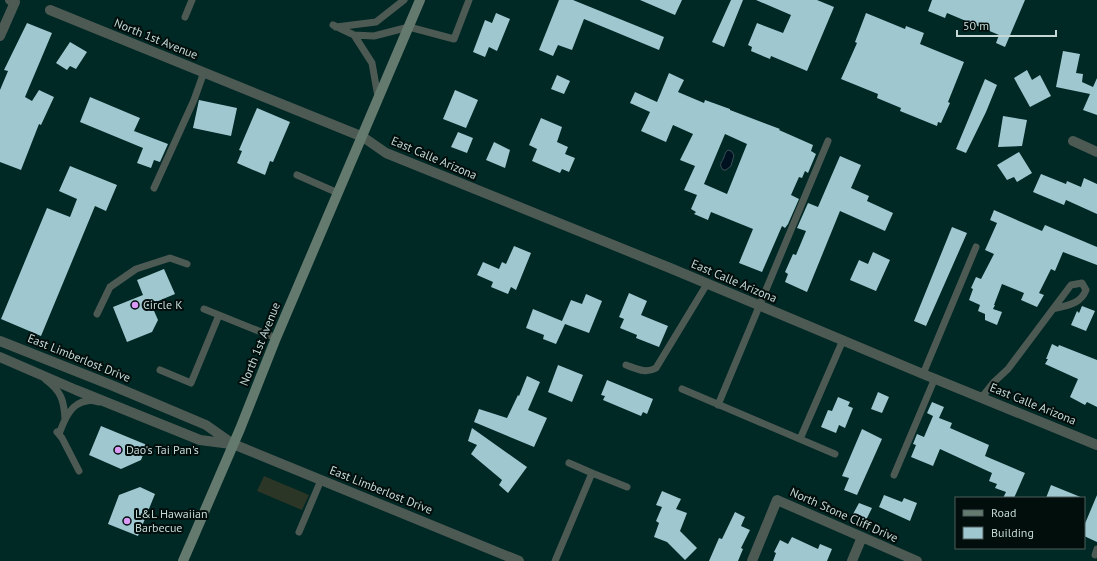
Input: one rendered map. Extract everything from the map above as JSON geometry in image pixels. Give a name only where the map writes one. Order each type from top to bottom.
[{"type":"main road","name":"North 1st Avenue","points":[[183,561],[420,0]]},
{"type":"street","points":[[0,36],[13,1]]},
{"type":"street","name":"North 1st Avenue","points":[[50,10],[363,137]]},
{"type":"street","name":"East Calle Arizona","points":[[363,137],[386,153],[708,284],[922,374],[1097,444]]},
{"type":"street","points":[[1073,142],[1097,152]]},
{"type":"street","name":"East Limberlost Drive","points":[[0,341],[206,425],[233,444],[519,561]]},
{"type":"street","name":"East Limberlost Drive","points":[[0,357],[39,375],[200,440],[233,444]]},
{"type":"street","name":"North Stone Cliff Drive","points":[[752,561],[777,500],[917,561]]},
{"type":"street","points":[[852,561],[862,537]]},
{"type":"lane","points":[[185,17],[192,0]]},
{"type":"lane","points":[[404,0],[376,22],[334,26],[354,35],[374,36],[409,28],[454,39],[469,0]]},
{"type":"lane","points":[[354,35],[372,63],[379,100]]},
{"type":"lane","points":[[154,188],[194,100],[204,72]]},
{"type":"lane","points":[[718,405],[828,141]]},
{"type":"lane","points":[[297,175],[338,193]]},
{"type":"lane","points":[[922,374],[976,247]]},
{"type":"lane","points":[[97,314],[110,287],[136,269],[170,258],[187,264]]},
{"type":"lane","points":[[982,397],[994,382],[1008,369],[1053,309],[1071,286],[1082,283],[1086,290],[1083,298],[1076,303],[1053,309]]},
{"type":"lane","points":[[626,365],[645,372],[656,368],[708,284]]},
{"type":"lane","points":[[204,309],[276,338]]},
{"type":"lane","points":[[160,370],[191,383],[219,315]]},
{"type":"lane","points":[[800,439],[843,340]]},
{"type":"lane","points":[[39,375],[60,393],[63,402],[65,419]]},
{"type":"lane","points":[[894,475],[935,378]]},
{"type":"lane","points":[[682,390],[835,454]]},
{"type":"lane","points":[[79,471],[58,433],[65,419],[77,404],[86,401],[106,402]]},
{"type":"lane","points":[[569,463],[627,486]]},
{"type":"lane","points":[[555,561],[592,473]]},
{"type":"lane","points":[[300,532],[321,480]]},
{"type":"green space","points":[[264,476],[309,495],[302,510],[257,491]]},
{"type":"water","points":[[728,150],[734,155],[731,166],[726,170],[723,170],[721,163]]},
{"type":"building","points":[[559,0],[573,0],[664,37],[659,50],[584,19],[572,50],[558,45],[553,56],[539,50]]},
{"type":"building","points":[[640,0],[682,0],[675,15]]},
{"type":"building","points":[[731,0],[743,0],[724,47],[712,42]]},
{"type":"building","points":[[756,0],[817,0],[834,7],[807,71],[771,56],[770,59],[751,51],[752,47],[748,45],[757,23],[783,33],[791,15]]},
{"type":"building","points":[[932,0],[1025,0],[1005,47],[996,43],[999,35],[947,13],[945,18],[928,11]]},
{"type":"building","points":[[496,13],[510,19],[497,51],[489,47],[485,57],[473,52],[485,20],[492,23]]},
{"type":"building","points":[[866,13],[905,29],[906,26],[924,33],[920,44],[964,62],[948,102],[950,103],[941,123],[938,122],[937,126],[900,111],[901,108],[877,98],[878,94],[841,79],[857,43],[855,42]]},
{"type":"building","points":[[27,23],[52,33],[25,97],[32,101],[39,90],[54,97],[41,125],[39,124],[21,170],[0,162],[0,90],[8,71],[4,70]]},
{"type":"building","points":[[70,42],[87,52],[76,69],[70,66],[67,70],[56,63]]},
{"type":"building","points":[[1063,51],[1080,54],[1076,73],[1083,74],[1082,82],[1093,87],[1097,78],[1097,115],[1083,110],[1090,94],[1056,87]]},
{"type":"building","points":[[1027,70],[1032,80],[1040,75],[1051,96],[1030,107],[1014,78]]},
{"type":"building","points":[[669,73],[684,80],[678,92],[704,103],[705,100],[730,109],[780,129],[779,130],[813,145],[811,151],[816,154],[808,173],[805,171],[802,178],[799,177],[791,195],[799,199],[788,224],[785,228],[782,226],[762,272],[739,263],[753,229],[711,212],[708,220],[694,214],[696,212],[691,209],[697,195],[684,190],[695,166],[680,160],[693,134],[673,125],[666,142],[641,131],[650,112],[630,103],[635,92],[657,102]],"holes":[[[725,134],[747,144],[727,194],[704,184]]]},
{"type":"building","points":[[557,75],[570,81],[564,94],[551,89]]},
{"type":"building","points":[[985,79],[997,85],[966,153],[956,149]]},
{"type":"building","points":[[455,90],[478,100],[466,128],[443,119]]},
{"type":"building","points":[[90,97],[140,118],[134,131],[168,144],[160,162],[154,160],[151,168],[137,163],[143,148],[80,122]]},
{"type":"building","points":[[199,100],[237,108],[231,136],[193,128]]},
{"type":"building","points":[[257,108],[290,122],[273,162],[270,161],[265,175],[237,163],[242,151],[239,150]]},
{"type":"building","points":[[1003,116],[1027,120],[1022,146],[998,147]]},
{"type":"building","points":[[541,118],[562,127],[557,142],[568,147],[565,154],[575,158],[569,172],[562,169],[560,173],[532,161],[537,149],[529,145]]},
{"type":"building","points":[[458,132],[473,138],[467,153],[451,147]]},
{"type":"building","points":[[494,142],[510,150],[505,168],[486,160]]},
{"type":"building","points":[[1019,152],[1032,173],[1017,182],[1014,177],[1007,180],[997,165]]},
{"type":"building","points":[[840,156],[861,165],[851,188],[869,196],[867,201],[893,213],[885,231],[840,211],[807,292],[785,282],[788,274],[785,272],[793,254],[796,255],[806,231],[797,228],[808,203],[818,207]]},
{"type":"building","points":[[70,166],[117,185],[106,211],[95,206],[41,336],[1,319],[47,208],[70,217],[77,199],[59,191]]},
{"type":"building","points":[[1041,174],[1066,184],[1067,181],[1081,187],[1084,178],[1097,184],[1097,214],[1066,200],[1064,205],[1033,192]]},
{"type":"building","points":[[994,210],[1042,231],[1045,225],[1097,247],[1097,265],[1063,252],[1055,271],[1051,269],[1039,293],[1044,295],[1037,307],[1021,300],[1024,293],[1002,284],[993,309],[1002,312],[997,325],[985,320],[985,314],[978,311],[980,305],[969,300],[973,289],[971,288],[976,277],[981,279],[994,254],[985,250],[997,223],[990,220]]},
{"type":"building","points":[[952,227],[967,233],[926,326],[914,321]]},
{"type":"building","points":[[514,246],[531,253],[516,290],[511,287],[508,294],[491,287],[493,282],[477,275],[483,262],[499,269],[502,262],[506,264]]},
{"type":"building","points":[[873,252],[890,260],[876,291],[850,280],[859,260],[868,264]]},
{"type":"building","name":"Circle K","points":[[164,269],[175,294],[151,304],[158,320],[152,332],[127,342],[113,307],[143,295],[137,280]]},
{"type":"building","points":[[629,293],[647,301],[641,315],[668,326],[659,347],[636,338],[637,335],[620,328],[624,319],[619,317]]},
{"type":"building","points":[[586,294],[602,301],[589,333],[565,324],[556,344],[543,339],[544,335],[526,328],[533,309],[562,321],[571,300],[582,304]]},
{"type":"building","points":[[1082,306],[1095,311],[1086,331],[1071,325],[1077,311],[1079,313]]},
{"type":"building","points":[[1052,344],[1058,347],[1059,345],[1097,360],[1097,407],[1087,402],[1085,405],[1070,397],[1078,379],[1045,364]]},
{"type":"building","points":[[558,365],[583,375],[572,402],[548,392]]},
{"type":"building","points":[[527,376],[540,382],[528,410],[547,418],[534,447],[474,422],[479,409],[507,418],[518,395],[519,396]]},
{"type":"building","points":[[607,380],[653,399],[647,414],[643,412],[641,416],[603,400],[605,396],[601,395]]},
{"type":"building","points":[[878,392],[889,397],[882,413],[871,409]]},
{"type":"building","points":[[838,397],[850,402],[848,406],[853,408],[845,428],[839,425],[836,433],[821,427],[828,410],[832,411]]},
{"type":"building","points":[[932,402],[944,407],[939,418],[952,423],[950,428],[989,445],[985,456],[1025,473],[1014,497],[1004,497],[1006,492],[995,488],[997,484],[989,481],[992,473],[940,449],[933,466],[911,457],[916,445],[913,444],[917,434],[924,437],[933,416],[927,413]]},
{"type":"building","name":"Dao's Tai Pan's","points":[[101,426],[147,445],[141,460],[121,469],[89,455]]},
{"type":"building","points":[[472,428],[527,467],[508,493],[499,485],[502,480],[471,454],[477,445],[468,441]]},
{"type":"building","points":[[862,429],[882,439],[857,495],[844,490],[849,478],[842,476]]},
{"type":"building","points":[[1051,485],[1081,497],[1046,497]]},
{"type":"building","points":[[140,487],[155,494],[138,536],[108,524],[119,495]]},
{"type":"building","points":[[662,491],[681,499],[676,509],[687,513],[680,531],[697,548],[685,560],[667,542],[654,537],[659,523],[656,521],[662,507],[656,505]]},
{"type":"building","points":[[884,495],[902,502],[904,498],[917,503],[910,521],[879,507]]},
{"type":"building","points":[[1097,495],[1097,542],[1085,536],[1085,524]]},
{"type":"building","points":[[859,503],[872,508],[866,520],[853,514]]},
{"type":"building","points":[[735,512],[745,517],[741,526],[750,530],[741,548],[743,549],[738,561],[709,561],[719,538],[722,539]]},
{"type":"building","points":[[792,537],[818,549],[820,544],[832,549],[827,561],[773,561],[776,553],[774,552],[780,540],[788,544]]},
{"type":"place","name":"Circle K","points":[[135,305]]},
{"type":"place","name":"Dao's Tai Pan's","points":[[118,450]]},
{"type":"place","name":"L&L Hawaiian Barbecue","points":[[127,521]]}]
